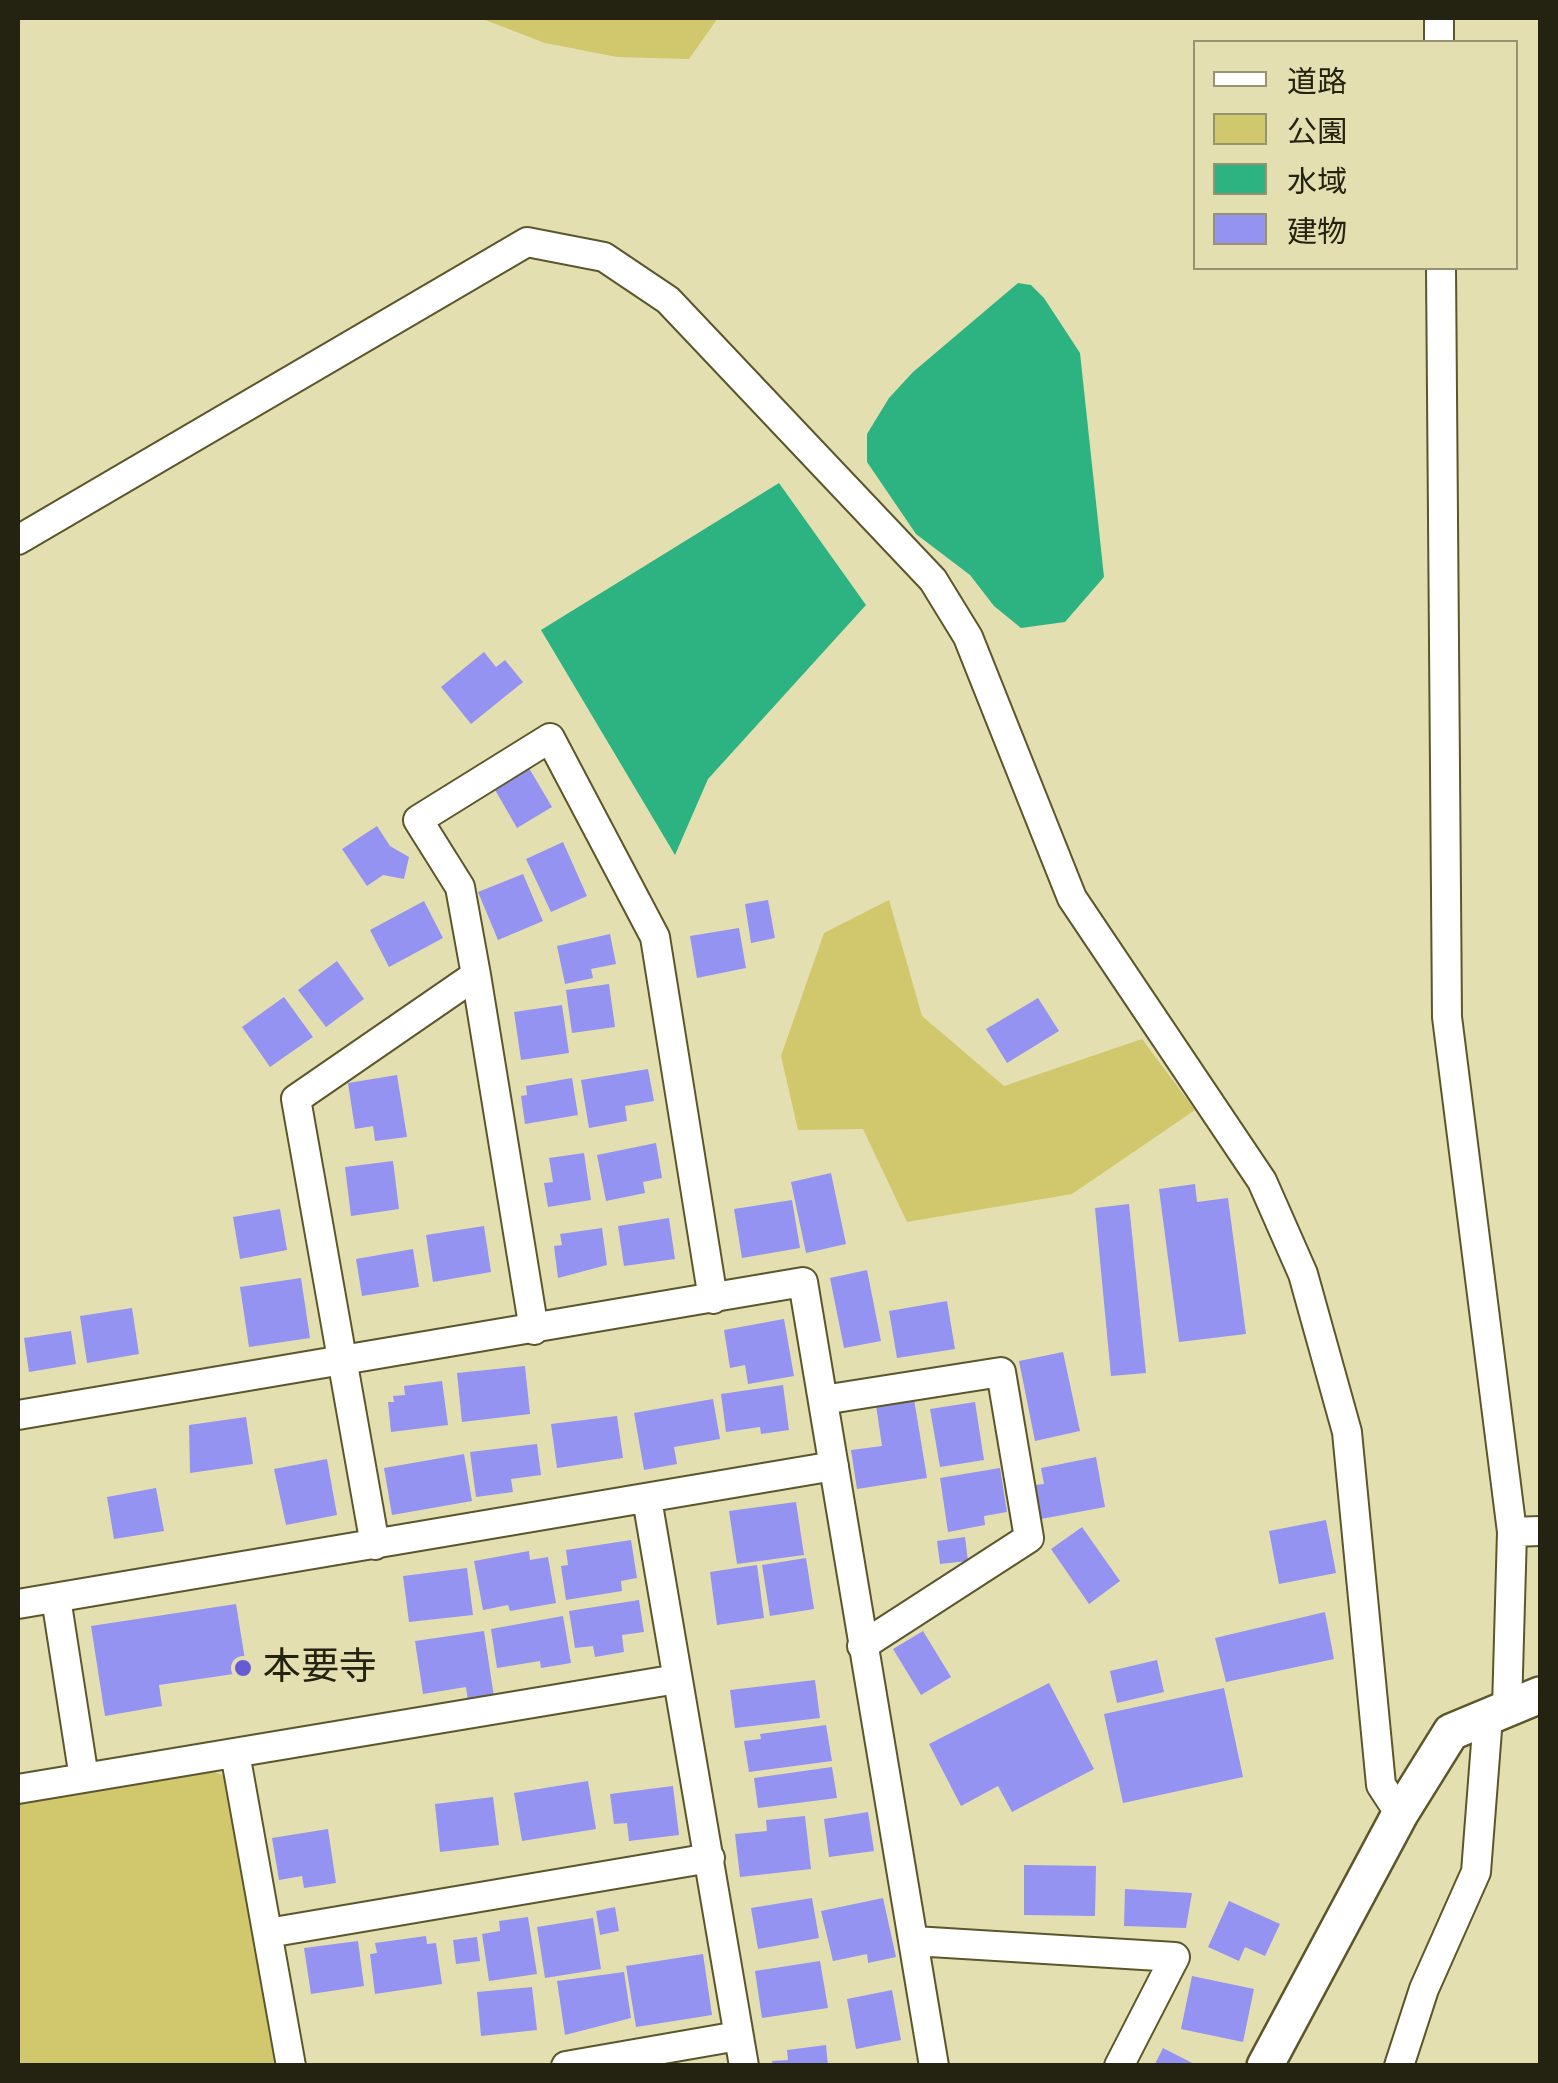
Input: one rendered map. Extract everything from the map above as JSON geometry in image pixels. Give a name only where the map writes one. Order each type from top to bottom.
[{"type":"street","points":[[18,540],[527,242],[604,256],[668,300],[933,580],[968,636],[1072,898],[1262,1181],[1303,1274],[1347,1432],[1381,1785],[1400,1814]]},
{"type":"street","points":[[1400,2066],[1417,2005],[1476,1872],[1498,1712],[1512,1532],[1448,1017],[1441,270]]},
{"type":"street","points":[[534,1330],[460,887],[418,820],[550,738],[655,937],[713,1298]]},
{"type":"street","points":[[375,1546],[296,1099],[476,975]]},
{"type":"street","points":[[18,1414],[803,1282],[934,2066]]},
{"type":"street","points":[[823,1400],[1001,1372],[1029,1538],[862,1646]]},
{"type":"street","points":[[18,1604],[834,1466]]},
{"type":"street","points":[[647,1498],[744,2066]]},
{"type":"street","points":[[1512,1532],[1540,1532]]},
{"type":"street","points":[[56,1598],[84,1778]]},
{"type":"street","points":[[18,1789],[677,1678]]},
{"type":"street","points":[[1264,2066],[1400,1814],[1452,1732],[1540,1695]]},
{"type":"street","points":[[235,1753],[290,2066]]},
{"type":"street","points":[[268,1934],[710,1858]]},
{"type":"street","points":[[914,1941],[1175,1957],[1119,2066]]},
{"type":"street","points":[[566,2066],[738,2036]]},
{"type":"green space","points":[[480,18],[718,18],[689,59],[617,57],[545,43]]},
{"type":"green space","points":[[889,900],[922,1016],[1004,1086],[1142,1039],[1195,1110],[1072,1194],[907,1222],[863,1129],[798,1130],[781,1056],[824,933]]},
{"type":"green space","points":[[214,1772],[229,1777],[279,2065],[18,2066],[18,1803]]},
{"type":"water","points":[[1018,283],[1031,285],[1044,298],[1080,353],[1104,577],[1065,622],[1021,628],[994,606],[970,575],[916,534],[867,462],[867,434],[889,398],[913,372]]},
{"type":"water","points":[[779,483],[866,605],[708,779],[675,855],[541,630]]},
{"type":"building","points":[[484,652],[496,667],[505,660],[523,682],[471,724],[441,687]]},
{"type":"building","points":[[529,768],[552,807],[517,828],[494,788]]},
{"type":"building","points":[[377,826],[390,846],[409,857],[404,879],[383,875],[367,886],[342,849]]},
{"type":"building","points":[[563,842],[587,896],[551,912],[526,859]]},
{"type":"building","points":[[523,874],[543,921],[498,940],[478,892]]},
{"type":"building","points":[[768,900],[775,938],[751,943],[745,904]]},
{"type":"building","points":[[424,901],[443,938],[389,967],[370,930]]},
{"type":"building","points":[[739,928],[746,968],[697,978],[690,936]]},
{"type":"building","points":[[610,934],[616,964],[591,969],[593,978],[565,984],[557,946]]},
{"type":"building","points":[[337,961],[364,999],[326,1027],[298,990]]},
{"type":"building","points":[[609,984],[615,1027],[572,1033],[566,990]]},
{"type":"building","points":[[284,997],[313,1037],[270,1067],[242,1027]]},
{"type":"building","points":[[1038,998],[1059,1031],[1007,1063],[986,1029]]},
{"type":"building","points":[[562,1005],[569,1053],[521,1060],[514,1012]]},
{"type":"building","points":[[648,1069],[654,1101],[625,1106],[627,1121],[589,1128],[581,1080]]},
{"type":"building","points":[[397,1075],[407,1137],[375,1141],[373,1126],[355,1129],[348,1083]]},
{"type":"building","points":[[572,1078],[578,1115],[525,1124],[521,1096],[527,1095],[526,1086]]},
{"type":"building","points":[[656,1143],[662,1178],[643,1182],[645,1193],[606,1201],[597,1155]]},
{"type":"building","points":[[584,1153],[591,1200],[548,1207],[544,1183],[553,1182],[549,1158]]},
{"type":"building","points":[[393,1161],[399,1209],[351,1216],[345,1167]]},
{"type":"building","points":[[831,1173],[846,1244],[806,1253],[791,1182]]},
{"type":"building","points":[[1195,1184],[1197,1202],[1228,1198],[1246,1334],[1179,1342],[1159,1189]]},
{"type":"building","points":[[792,1200],[800,1248],[742,1258],[734,1209]]},
{"type":"building","points":[[1129,1204],[1146,1373],[1111,1376],[1095,1208]]},
{"type":"building","points":[[280,1209],[287,1250],[240,1259],[233,1217]]},
{"type":"building","points":[[669,1218],[675,1259],[624,1266],[618,1226]]},
{"type":"building","points":[[484,1226],[491,1272],[433,1282],[426,1235]]},
{"type":"building","points":[[602,1228],[607,1265],[558,1278],[554,1246],[562,1245],[560,1234]]},
{"type":"building","points":[[413,1249],[419,1287],[362,1296],[356,1259]]},
{"type":"building","points":[[867,1270],[881,1341],[844,1348],[830,1278]]},
{"type":"building","points":[[301,1278],[310,1338],[249,1347],[240,1287]]},
{"type":"building","points":[[947,1301],[955,1349],[897,1358],[889,1311]]},
{"type":"building","points":[[132,1308],[139,1354],[87,1363],[80,1316]]},
{"type":"building","points":[[784,1319],[794,1376],[748,1384],[745,1365],[730,1368],[724,1330]]},
{"type":"building","points":[[71,1331],[76,1364],[29,1372],[24,1338]]},
{"type":"building","points":[[1063,1352],[1080,1431],[1035,1441],[1019,1361]]},
{"type":"building","points":[[525,1366],[530,1414],[462,1422],[457,1373]]},
{"type":"building","points":[[442,1381],[448,1425],[391,1432],[388,1402],[394,1402],[393,1396],[405,1395],[404,1386]]},
{"type":"building","points":[[783,1385],[789,1430],[761,1434],[760,1427],[726,1432],[721,1394]]},
{"type":"building","points":[[713,1399],[720,1439],[674,1447],[677,1464],[644,1470],[634,1413]]},
{"type":"building","points":[[914,1399],[927,1478],[857,1489],[851,1450],[882,1446],[876,1405]]},
{"type":"building","points":[[975,1402],[984,1460],[940,1467],[930,1409]]},
{"type":"building","points":[[617,1416],[623,1458],[557,1468],[551,1424]]},
{"type":"building","points":[[246,1417],[253,1464],[190,1473],[189,1425]]},
{"type":"building","points":[[537,1444],[541,1475],[511,1479],[513,1492],[476,1497],[470,1452]]},
{"type":"building","points":[[464,1454],[472,1501],[392,1515],[384,1468]]},
{"type":"building","points":[[1096,1457],[1105,1507],[1041,1519],[1035,1485],[1044,1484],[1041,1468]]},
{"type":"building","points":[[327,1459],[337,1515],[286,1525],[274,1469]]},
{"type":"building","points":[[1000,1468],[1007,1512],[984,1516],[985,1525],[948,1532],[940,1478]]},
{"type":"building","points":[[156,1488],[164,1531],[114,1539],[107,1497]]},
{"type":"building","points":[[796,1502],[804,1555],[737,1564],[729,1511]]},
{"type":"building","points":[[1326,1520],[1336,1573],[1279,1584],[1269,1531]]},
{"type":"building","points":[[1082,1527],[1120,1581],[1089,1604],[1051,1549]]},
{"type":"building","points":[[965,1537],[968,1561],[940,1564],[937,1541]]},
{"type":"building","points":[[631,1540],[637,1578],[621,1581],[622,1591],[566,1600],[561,1566],[568,1565],[566,1550]]},
{"type":"building","points":[[529,1551],[530,1560],[548,1557],[556,1603],[510,1611],[508,1605],[483,1610],[474,1561]]},
{"type":"building","points":[[806,1558],[814,1609],[770,1616],[762,1565]]},
{"type":"building","points":[[757,1565],[764,1618],[717,1625],[710,1572]]},
{"type":"building","points":[[467,1568],[473,1615],[409,1622],[403,1576]]},
{"type":"building","points":[[639,1600],[644,1632],[622,1635],[624,1652],[595,1657],[593,1646],[575,1648],[569,1611]]},
{"type":"building","points":[[236,1604],[247,1672],[159,1685],[162,1706],[105,1716],[91,1626]]},
{"type":"building","points":[[1325,1612],[1334,1659],[1226,1682],[1215,1638]]},
{"type":"building","points":[[563,1616],[571,1663],[541,1668],[540,1661],[497,1668],[491,1629]]},
{"type":"building","points":[[484,1631],[494,1697],[468,1701],[466,1687],[423,1694],[415,1641]]},
{"type":"building","points":[[923,1631],[951,1677],[921,1695],[893,1649]]},
{"type":"building","points":[[1157,1660],[1164,1692],[1117,1703],[1110,1671]]},
{"type":"building","points":[[815,1680],[820,1718],[735,1728],[730,1690]]},
{"type":"building","points":[[1049,1683],[1094,1769],[1012,1812],[998,1786],[961,1806],[929,1744]]},
{"type":"building","points":[[1224,1688],[1243,1777],[1123,1803],[1104,1714]]},
{"type":"building","points":[[826,1725],[832,1761],[749,1772],[744,1741],[761,1739],[760,1734]]},
{"type":"building","points":[[832,1767],[837,1798],[758,1808],[754,1778]]},
{"type":"building","points":[[588,1781],[596,1829],[522,1841],[514,1793]]},
{"type":"building","points":[[673,1786],[679,1835],[629,1841],[627,1823],[614,1824],[610,1794]]},
{"type":"building","points":[[493,1797],[499,1845],[440,1852],[435,1804]]},
{"type":"building","points":[[868,1812],[874,1851],[829,1857],[824,1819]]},
{"type":"building","points":[[805,1816],[811,1869],[740,1877],[735,1834],[767,1831],[766,1820]]},
{"type":"building","points":[[328,1829],[336,1883],[304,1888],[302,1876],[279,1880],[272,1838]]},
{"type":"building","points":[[1024,1865],[1096,1866],[1095,1916],[1024,1915]]},
{"type":"building","points":[[1125,1889],[1192,1893],[1186,1928],[1124,1926]]},
{"type":"building","points":[[812,1898],[819,1938],[758,1949],[751,1908]]},
{"type":"building","points":[[883,1898],[896,1957],[868,1963],[867,1954],[833,1961],[821,1911]]},
{"type":"building","points":[[1229,1901],[1280,1924],[1265,1956],[1245,1947],[1239,1961],[1208,1947]]},
{"type":"building","points":[[615,1907],[619,1931],[600,1935],[596,1911]]},
{"type":"building","points":[[528,1917],[537,1974],[489,1981],[482,1934],[500,1931],[499,1921]]},
{"type":"building","points":[[593,1918],[601,1969],[545,1978],[537,1927]]},
{"type":"building","points":[[426,1936],[427,1944],[436,1943],[442,1984],[375,1994],[370,1954],[377,1953],[375,1943]]},
{"type":"building","points":[[477,1937],[480,1961],[456,1964],[453,1940]]},
{"type":"building","points":[[358,1941],[364,1986],[311,1994],[304,1948]]},
{"type":"building","points":[[703,1954],[712,2015],[636,2027],[626,1966]]},
{"type":"building","points":[[820,1961],[828,2008],[762,2018],[755,1971]]},
{"type":"building","points":[[624,1972],[631,2018],[565,2035],[557,1981]]},
{"type":"building","points":[[1192,1976],[1254,1989],[1243,2042],[1181,2029]]},
{"type":"building","points":[[532,1987],[537,2030],[481,2036],[477,1992]]},
{"type":"building","points":[[892,1990],[901,2040],[856,2049],[847,1999]]},
{"type":"building","points":[[826,2045],[828,2066],[773,2066],[772,2061],[788,2060],[787,2050]]},
{"type":"building","points":[[1163,2048],[1198,2066],[1154,2066]]},
{"type":"place","name":"本要寺","points":[[243,1668]]}]
